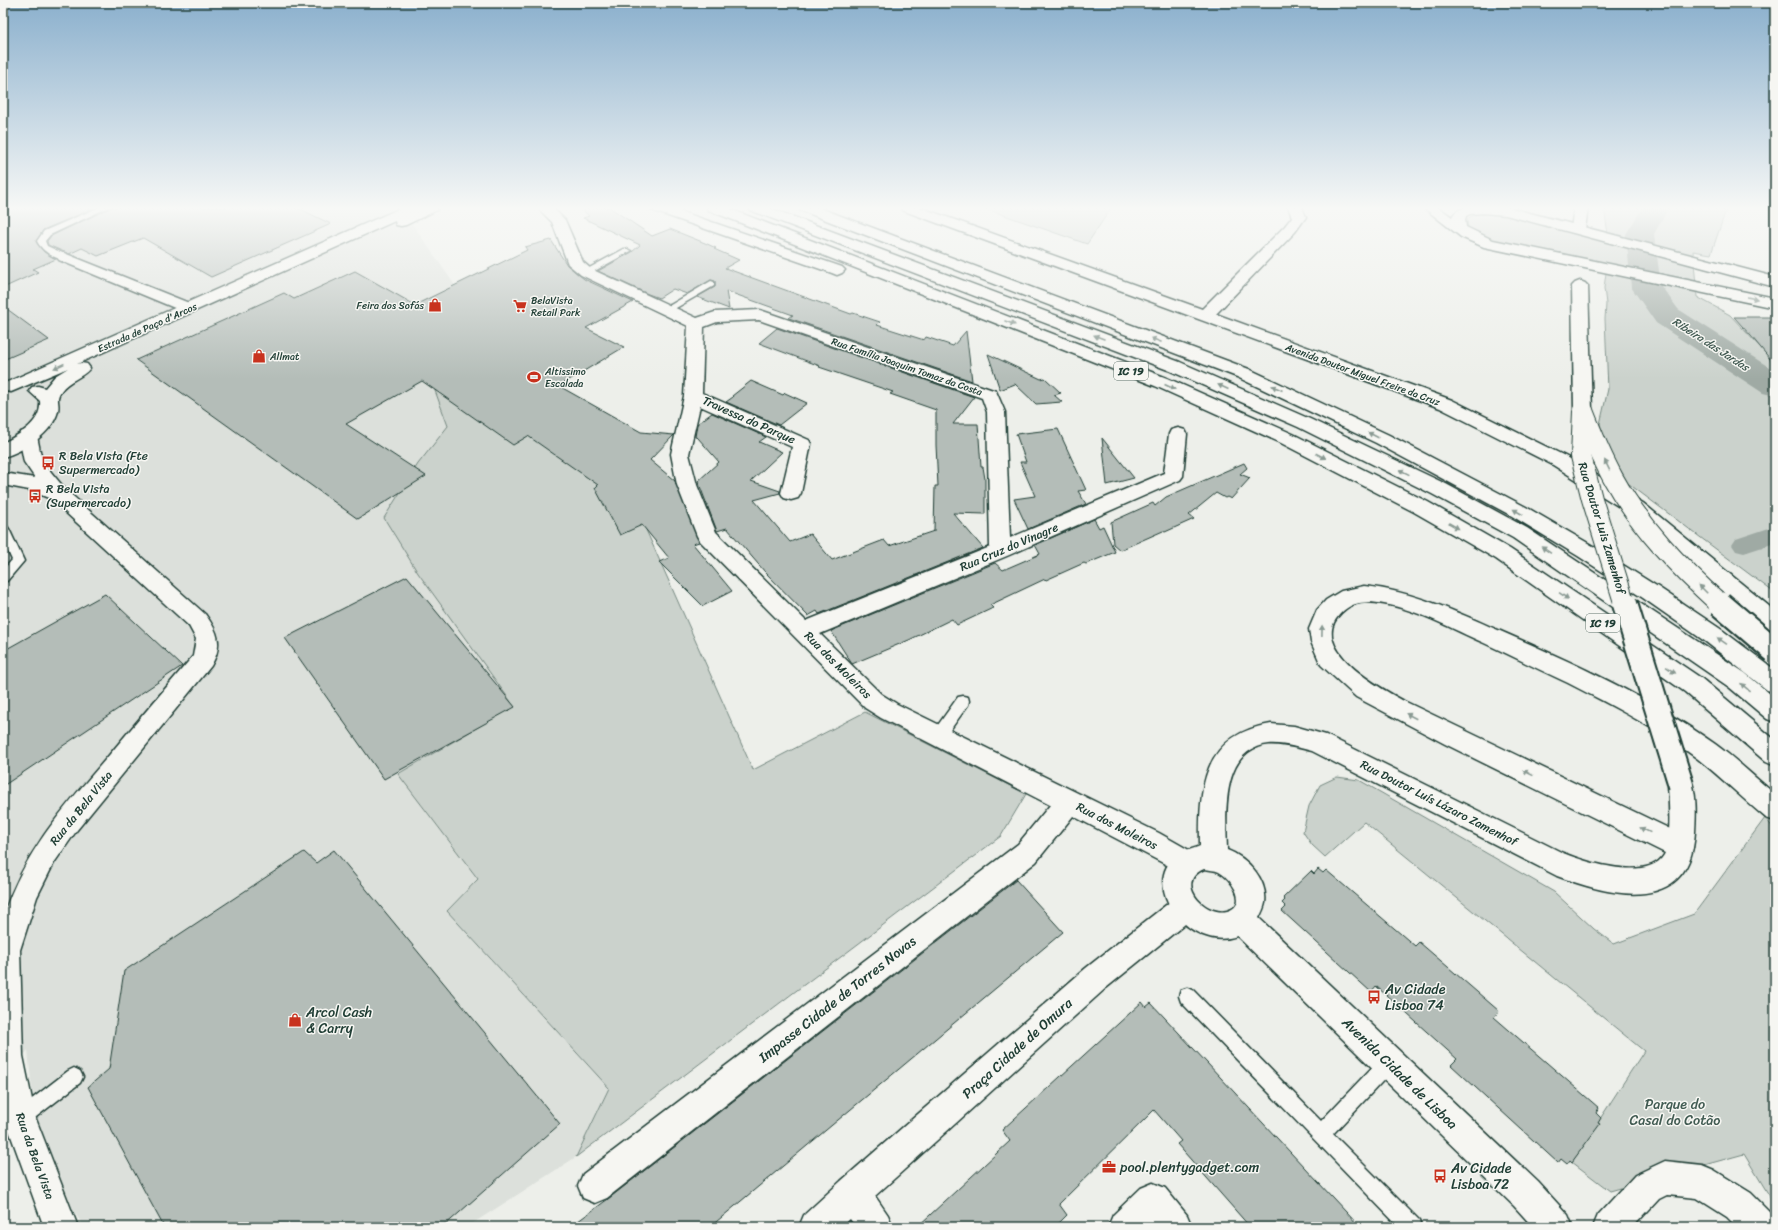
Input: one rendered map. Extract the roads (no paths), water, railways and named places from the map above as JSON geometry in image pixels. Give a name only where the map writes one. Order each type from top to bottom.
[{"type":"main road","points":[[82,264],[188,308]]},
{"type":"main road","name":"Estrada de Paço d'Arcos","points":[[7,388],[188,308],[281,264]]},
{"type":"main road","name":"Estrada de Paço d'Arcos","points":[[48,399],[54,387],[76,371],[307,264]]},
{"type":"main road","points":[[576,264],[586,272],[696,324]]},
{"type":"main road","points":[[822,264],[934,303],[974,309]]},
{"type":"main road","name":"IC 19","points":[[860,264],[1161,382],[1286,438],[1421,507],[1503,554],[1693,685],[1775,755]]},
{"type":"main road","name":"IC 19","points":[[906,264],[1174,366],[1304,423],[1439,489],[1520,533],[1737,680],[1775,712]]},
{"type":"main road","points":[[956,264],[1243,373],[1313,404],[1470,484],[1589,553],[1729,646],[1775,682]]},
{"type":"main road","name":"Avenida Doutor Miguel Freire da Cruz","points":[[1064,264],[1446,404],[1506,433],[1560,461],[1636,508],[1775,623]]},
{"type":"main road","points":[[1205,316],[1255,264]]},
{"type":"main road","points":[[1557,264],[1580,286],[1590,277],[1606,269]]},
{"type":"main road","points":[[1583,264],[1775,303]]},
{"type":"main road","points":[[1676,283],[1693,283],[1703,280],[1707,276],[1706,270],[1699,264]]},
{"type":"main road","points":[[1707,264],[1775,282]]},
{"type":"main road","name":"Rua Doutor Luis Zamenhof","points":[[1580,286],[1583,411],[1581,456],[1592,499],[1681,785]]},
{"type":"main road","name":"Rua Família Joaquim Tomaz da Costa","points":[[696,324],[714,317],[760,315],[990,395],[996,412],[1000,551]]},
{"type":"main road","name":"Rua dos Moleiros","points":[[696,324],[693,396],[680,454],[687,485],[707,536],[873,701],[889,711],[938,736],[1150,842],[1186,863]]},
{"type":"main road","name":"Estrada de Paço d'Arcos","points":[[3,451],[28,436],[39,427],[47,417],[50,405],[48,399],[41,392],[28,388],[7,388]]},
{"type":"main road","name":"Travessa do Parque","points":[[693,396],[802,444],[791,493]]},
{"type":"main road","points":[[1583,411],[1618,486],[1636,514],[1663,548],[1725,610],[1775,651]]},
{"type":"main road","name":"Rua Cruz do Vinagre","points":[[804,631],[1000,551],[1173,476],[1178,434]]},
{"type":"main road","name":"Rua da Bela Vista","points":[[28,436],[33,462],[58,494],[111,544],[197,620],[206,633],[209,645],[203,660],[68,822],[45,854],[24,894],[6,950],[8,1056],[20,1119],[61,1227]]},
{"type":"main road","name":"Rua da Bela Vista","points":[[3,480],[32,484],[58,494]]},
{"type":"main road","points":[[1680,847],[1454,737],[1364,690],[1329,659],[1322,642],[1320,629],[1325,616],[1334,606],[1349,598],[1364,594],[1384,596],[1422,606],[1611,694],[1661,721],[1707,752],[1775,810]]},
{"type":"main road","name":"Rua Doutor Luís Lázaro Zamenhof","points":[[1214,858],[1213,803],[1224,763],[1240,743],[1260,735],[1285,734],[1317,742],[1550,859],[1592,876],[1630,881],[1652,879],[1669,870],[1678,854],[1680,847],[1681,785]]},
{"type":"main road","name":"Impasse Cidade de Torres Novas","points":[[595,1186],[1027,853],[1069,801]]},
{"type":"main road","points":[[1204,857],[1214,858],[1235,867],[1249,885],[1252,895],[1248,913],[1241,920],[1231,925],[1212,924],[1194,916],[1185,907],[1179,895],[1177,883],[1179,872],[1186,863],[1194,859],[1204,857]]},
{"type":"main road","name":"Praça Cidade de Omura","points":[[816,1227],[1096,978],[1185,907]]},
{"type":"main road","name":"Avenida Cidade de Lisboa","points":[[1241,920],[1526,1194],[1556,1227]]},
{"type":"main road","points":[[1610,1227],[1647,1187],[1665,1178],[1702,1182],[1739,1205],[1761,1227]]},
{"type":"main road","points":[[853,1194],[876,1227]]},
{"type":"main road","points":[[1125,1227],[1153,1200],[1175,1227]]},
{"type":"lane","points":[[586,272],[601,264]]},
{"type":"lane","points":[[666,310],[711,284]]},
{"type":"lane","points":[[3,529],[18,561],[3,578]]},
{"type":"lane","points":[[938,736],[963,701]]},
{"type":"lane","points":[[1187,996],[1412,1227]]},
{"type":"lane","points":[[1321,1134],[1389,1062]]},
{"type":"lane","points":[[20,1119],[74,1076]]},
{"type":"waterway","name":"Ribeira das Jardas","points":[[1643,264],[1646,287],[1667,316],[1775,386]]},
{"type":"waterway","points":[[1744,545],[1775,534]]},
{"type":"place","name":"Feira dos Sofás","points":[[435,305]]},
{"type":"place","name":"BelaVista Retail Park","points":[[520,306]]},
{"type":"place","name":"Allmat","points":[[259,356]]},
{"type":"place","name":"Altissimo Escalada","points":[[534,377]]},
{"type":"place","name":"R Bela Vista (Fte Supermercado)","points":[[48,463]]},
{"type":"place","name":"R Bela Vista (Supermercado)","points":[[35,496]]},
{"type":"place","name":"Av Cidade Lisboa 74","points":[[1374,997]]},
{"type":"place","name":"Arcol Cash & Carry","points":[[295,1020]]},
{"type":"place","name":"pool.plentygadget.com","points":[[1109,1167]]},
{"type":"place","name":"Av Cidade Lisboa 72","points":[[1440,1176]]},
{"type":"park label","name":"Parque do Casal do Cotão","points":[[1675,1112]]}]
